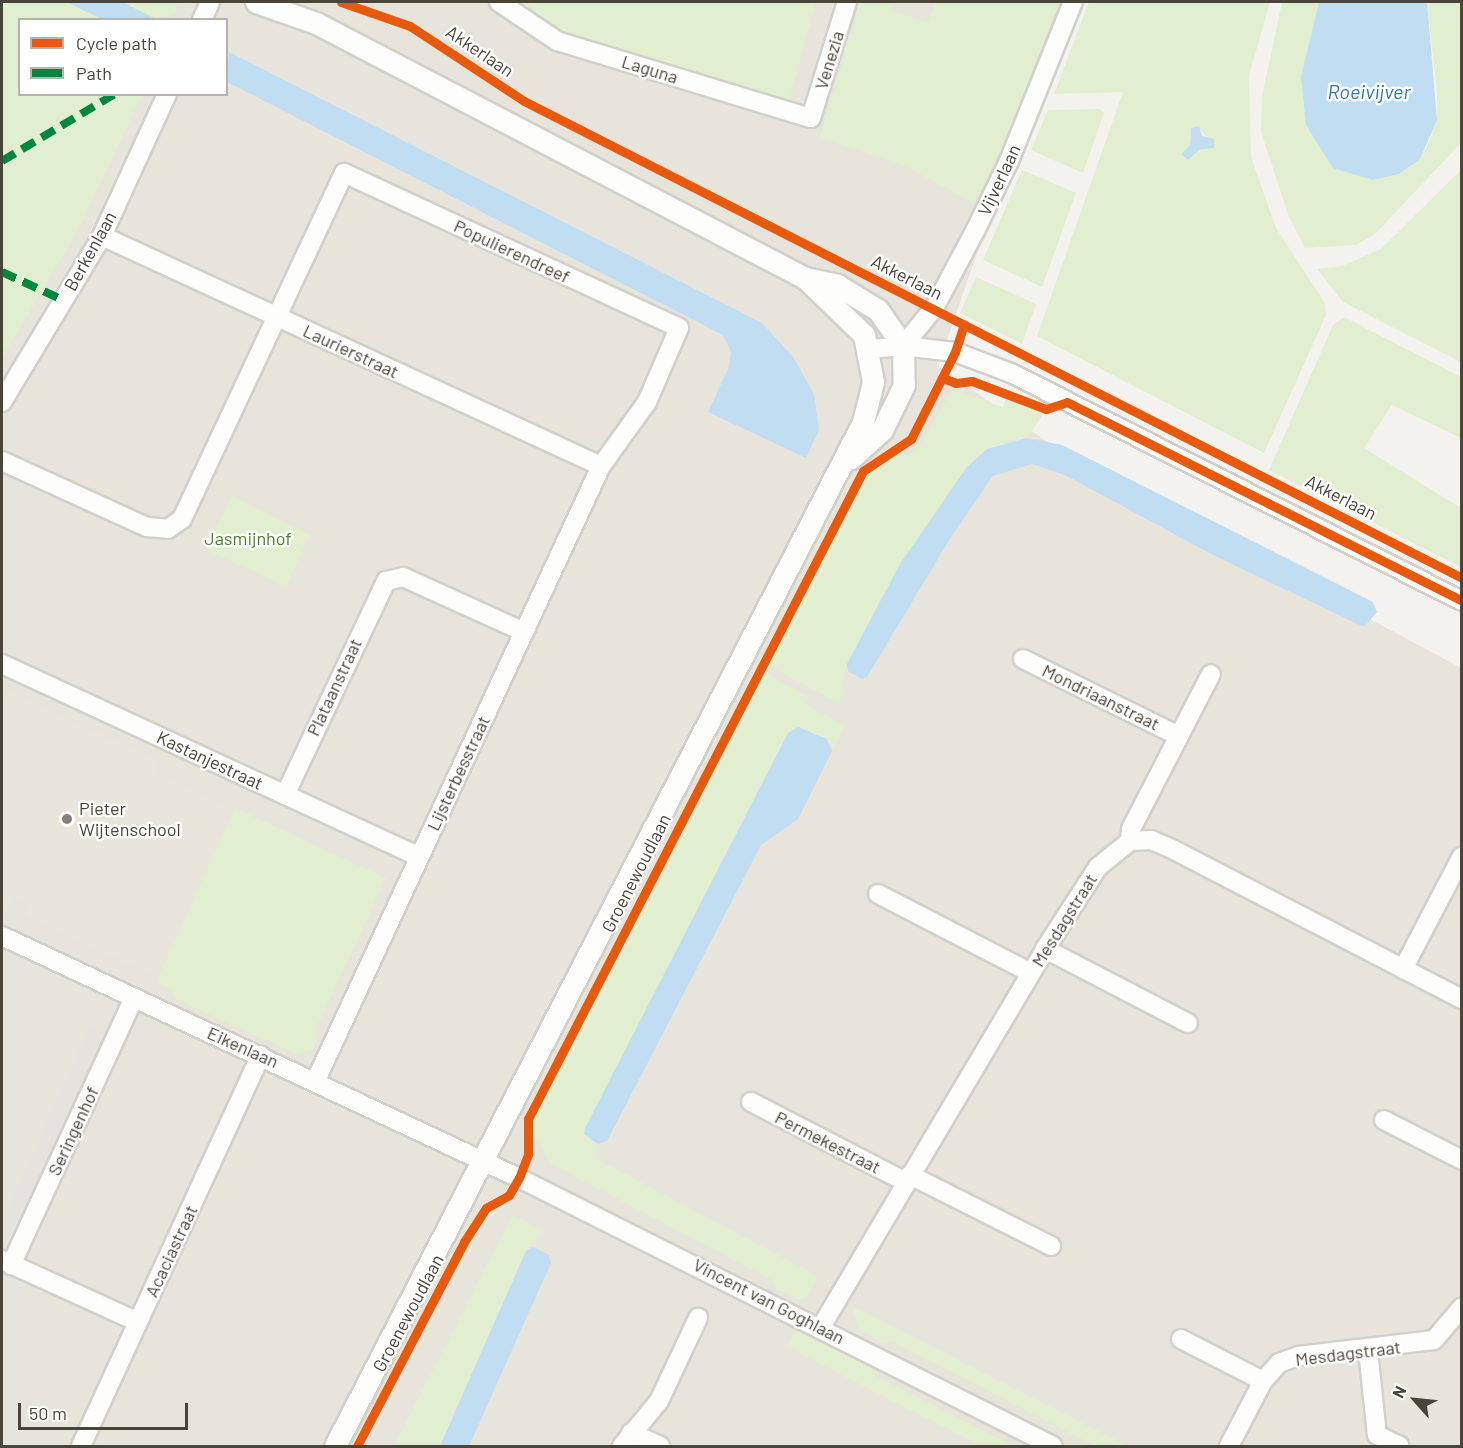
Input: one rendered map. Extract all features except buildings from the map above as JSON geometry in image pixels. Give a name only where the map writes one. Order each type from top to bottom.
[{"type":"street","points":[[203,18],[210,2]]},
{"type":"street","points":[[256,2],[316,23],[805,278],[856,323],[870,349],[903,346],[955,352],[1011,373],[1461,601]]},
{"type":"street","points":[[294,2],[316,23]]},
{"type":"street","name":"Laguna","points":[[498,2],[557,41],[811,118]]},
{"type":"street","name":"Venezia","points":[[811,118],[847,2]]},
{"type":"street","name":"Vijverlaan","points":[[903,346],[934,308],[976,229],[1073,2]]},
{"type":"street","name":"Berkenlaan","points":[[2,402],[102,236],[166,96]]},
{"type":"street","name":"Populierendreef","points":[[275,316],[344,173],[679,328],[647,402],[601,466]]},
{"type":"street","name":"Laurierstraat","points":[[102,236],[601,466]]},
{"type":"street","points":[[805,278],[837,285],[878,310],[903,346]]},
{"type":"street","points":[[2,461],[147,527],[168,529],[182,519],[275,316]]},
{"type":"street","name":"Groenewoudlaan","points":[[846,462],[882,430],[893,410],[904,384],[903,346]]},
{"type":"street","name":"Groenewoudlaan","points":[[335,1446],[846,462],[869,399],[870,349]]},
{"type":"street","name":"Lijsterbesstraat","points":[[316,1080],[601,466]]},
{"type":"street","name":"Plataanstraat","points":[[285,795],[386,581],[403,577],[524,632]]},
{"type":"street","name":"Mondriaanstraat","points":[[1023,659],[1179,736]]},
{"type":"street","name":"Kastanjestraat","points":[[2,664],[419,857]]},
{"type":"street","name":"Mondriaanstraat","points":[[1130,841],[1131,829],[1211,674]]},
{"type":"street","points":[[1130,841],[1151,840],[1174,850],[1461,999]]},
{"type":"street","name":"Mesdagstraat","points":[[821,1327],[1045,949],[1098,867],[1130,841]]},
{"type":"street","points":[[1403,969],[1461,856]]},
{"type":"street","points":[[878,894],[1031,973]]},
{"type":"street","name":"Eikenlaan","points":[[2,936],[316,1080],[484,1161]]},
{"type":"street","points":[[1045,949],[1188,1023]]},
{"type":"street","name":"Seringenhof","points":[[134,998],[6,1262],[138,1322]]},
{"type":"street","name":"Acaciastraat","points":[[81,1446],[261,1055]]},
{"type":"street","name":"Permekestraat","points":[[751,1102],[1051,1246]]},
{"type":"street","points":[[1384,1120],[1461,1160]]},
{"type":"street","name":"Vincent van Goghlaan","points":[[484,1161],[821,1327],[1053,1446]]},
{"type":"street","name":"Mesdagstraat","points":[[1229,1446],[1263,1381],[1279,1363],[1298,1356],[1368,1350],[1434,1340],[1461,1307]]},
{"type":"street","points":[[626,1440],[659,1401],[698,1318]]},
{"type":"street","points":[[1181,1339],[1263,1381]]},
{"type":"street","points":[[1368,1350],[1377,1435],[1400,1446]]},
{"type":"street","points":[[626,1440],[660,1446]]},
{"type":"shaded area","points":[[2,2],[1064,2],[938,366],[1066,455],[1461,668],[1461,1446],[2,1446]]},
{"type":"shaded area","points":[[2,689],[159,761],[156,776],[165,775],[225,808],[235,808],[159,978],[25,915],[30,905],[13,897],[2,919]]},
{"type":"shaded area","points":[[91,1024],[110,1032],[20,1228],[3,1220]]},
{"type":"green space","points":[[2,2],[66,2],[100,18],[18,18],[18,96],[142,96],[79,229],[2,358]]},
{"type":"green space","points":[[122,2],[176,2],[177,14],[154,18]]},
{"type":"green space","points":[[519,2],[816,2],[789,102],[562,31]]},
{"type":"green space","points":[[860,2],[894,2],[891,11],[928,22],[935,2],[1058,2],[1020,112],[974,203],[899,163],[820,137]]},
{"type":"green space","points":[[1089,2],[1270,2],[1249,75],[1251,157],[1276,228],[1325,303],[1326,315],[1264,453],[1037,336],[1123,92],[1054,94]],"holes":[[[1198,126],[1214,148],[1182,154],[1190,145],[1191,128]]]},
{"type":"green space","points":[[1282,2],[1319,2],[1301,76],[1373,180],[1399,174],[1420,159],[1429,142],[1437,120],[1437,91],[1427,2],[1461,2],[1461,143],[1375,234],[1356,245],[1305,248],[1289,217],[1261,132],[1262,97]]},
{"type":"green space","points":[[1100,109],[1104,113],[1083,173],[1031,150],[1048,110]]},
{"type":"green space","points":[[1022,170],[1076,193],[1042,287],[983,260]]},
{"type":"green space","points":[[1461,170],[1461,362],[1343,302],[1317,269],[1342,266],[1381,249]]},
{"type":"green space","points":[[976,277],[1036,304],[1022,344],[960,313]]},
{"type":"green space","points":[[1344,317],[1461,377],[1461,438],[1392,405],[1364,448],[1461,508],[1461,567],[1269,470],[1333,325]]},
{"type":"green space","points":[[952,390],[1003,407],[1006,399],[1044,413],[1027,438],[1007,441],[967,467],[949,492],[900,564],[847,664],[839,703],[768,666],[869,470],[897,451],[907,456],[918,447]]},
{"type":"green space","name":"Jasmijnhof","points":[[231,496],[310,535],[286,586],[206,550]]},
{"type":"green space","points":[[765,673],[809,697],[806,705],[845,725],[832,751],[831,744],[799,727],[788,734],[584,1134],[598,1144],[597,1159],[818,1276],[805,1299],[799,1299],[775,1288],[772,1280],[551,1164],[539,1142],[530,1139],[533,1119]]},
{"type":"green space","points":[[235,808],[386,878],[316,1029],[319,1037],[313,1049],[298,1055],[175,999],[172,989],[156,982]]},
{"type":"green space","points":[[512,1215],[543,1230],[526,1251],[440,1446],[394,1446]]},
{"type":"green space","points":[[852,1306],[1128,1446],[1095,1446],[891,1341],[883,1344],[859,1329]]},
{"type":"green space","points":[[798,1326],[875,1364],[876,1376],[1013,1446],[981,1446],[787,1347]]},
{"type":"water","points":[[66,2],[122,2],[154,18],[100,18]]},
{"type":"water","name":"Roeivijver","points":[[1319,2],[1427,2],[1437,120],[1420,159],[1399,174],[1373,180],[1333,168],[1306,125],[1301,76]]},
{"type":"water","points":[[229,52],[762,323],[793,357],[814,394],[819,430],[806,458],[708,412],[729,367],[731,352],[723,335],[228,83]]},
{"type":"water","points":[[1199,126],[1202,136],[1214,139],[1214,148],[1199,150],[1188,160],[1181,154],[1190,145],[1191,128]]},
{"type":"water","points":[[1027,438],[1062,445],[1373,602],[1377,612],[1364,627],[1213,555],[1065,475],[1032,464],[993,476],[951,537],[867,677],[862,679],[848,671],[847,664],[900,564],[967,467],[987,449]]},
{"type":"water","points":[[798,727],[827,739],[832,751],[798,819],[761,845],[607,1141],[598,1144],[584,1134],[585,1128],[788,733]]},
{"type":"water","points":[[533,1247],[549,1255],[551,1263],[469,1446],[440,1446],[526,1251]]},
{"type":"marked path","points":[[2,161],[112,96]]},
{"type":"marked path","points":[[2,272],[63,300]]},
{"type":"cycle path","name":"Akkerlaan","points":[[341,2],[410,26],[524,101],[1462,578]]},
{"type":"cycle path","points":[[357,1446],[464,1242],[486,1208],[509,1195],[519,1178],[528,1154],[528,1119],[863,471],[911,439],[955,352],[964,324]]},
{"type":"cycle path","points":[[943,378],[956,383],[972,381],[1046,409],[1067,402],[1462,601]]},
{"type":"place","name":"Pieter Wijtenschool","points":[[67,819]]}]
